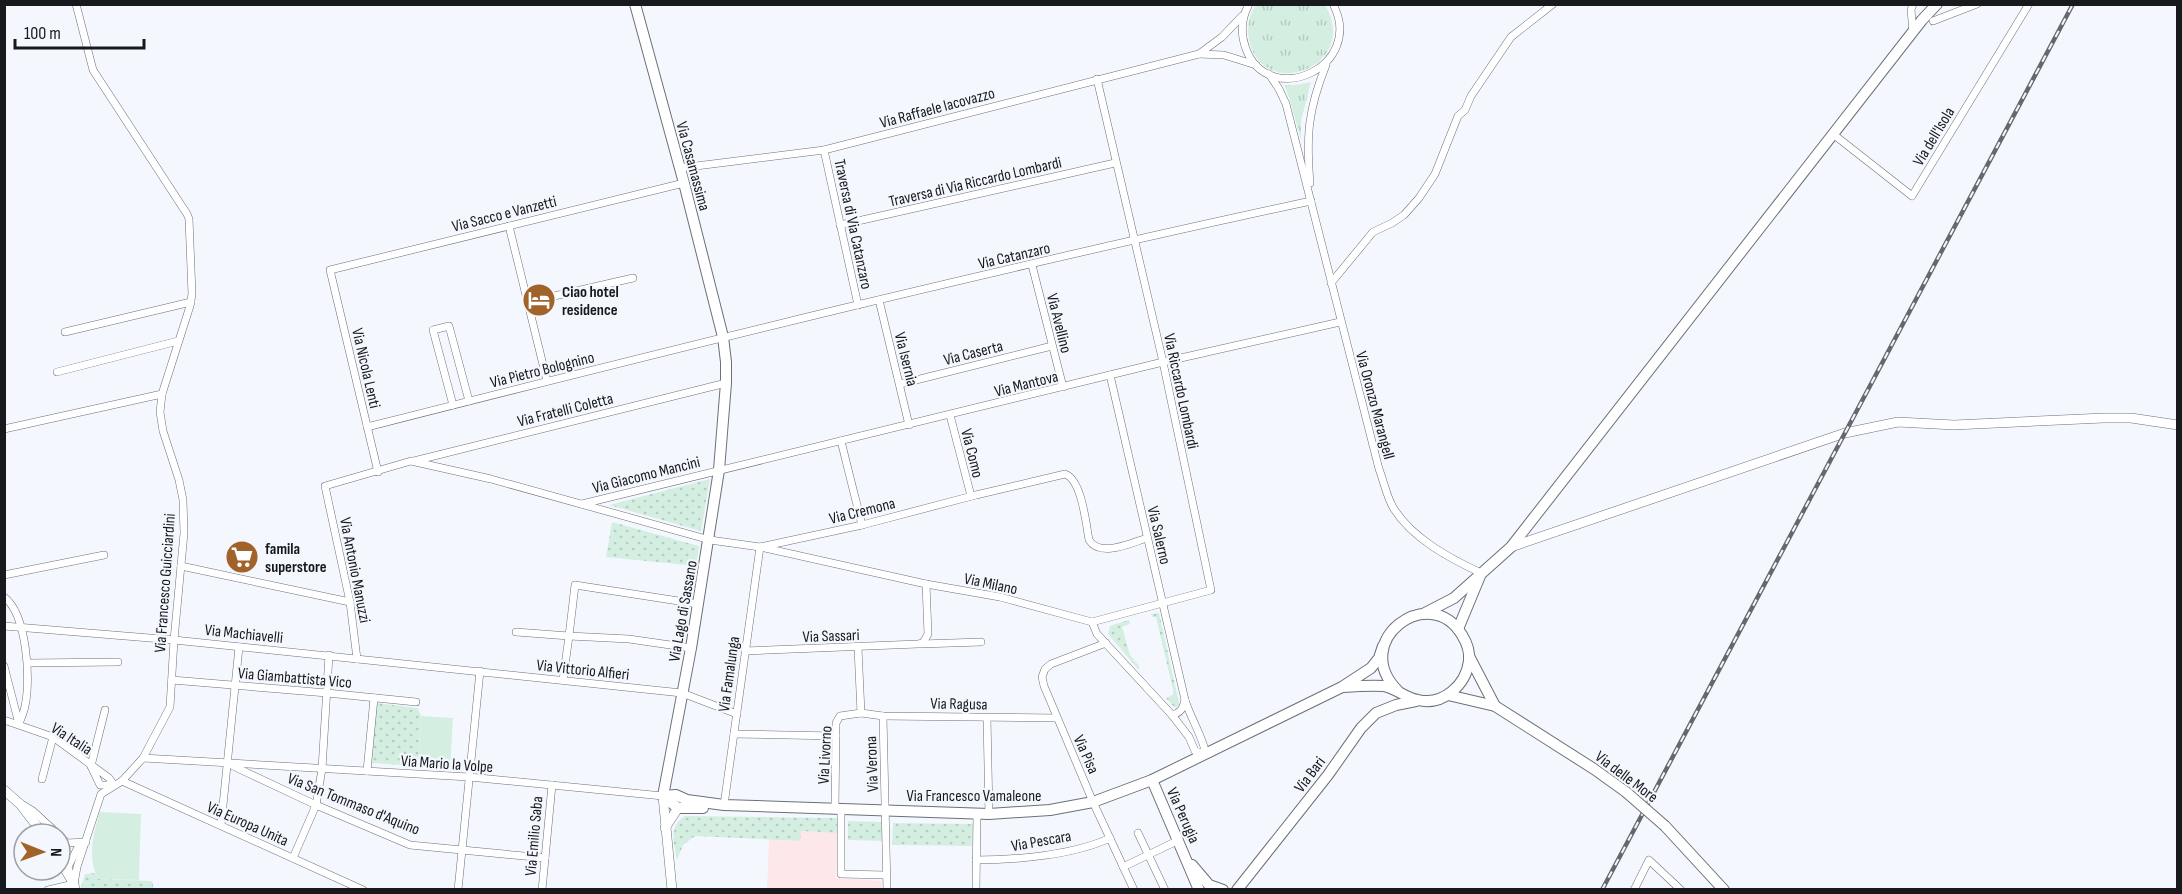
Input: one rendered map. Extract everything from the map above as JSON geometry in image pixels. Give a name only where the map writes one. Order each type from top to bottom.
[{"type":"main road","name":"Via Casamassima","points":[[635,4],[723,337]]},
{"type":"main road","points":[[1928,20],[1937,4]]},
{"type":"main road","points":[[1398,692],[1385,673],[1382,660],[1383,646],[1389,633],[1410,617],[1423,614],[1454,598],[1512,547],[1913,31],[1946,4]]},
{"type":"main road","name":"Via Lago di Sassano","points":[[663,796],[710,540],[719,470],[726,383],[723,337]]},
{"type":"main road","points":[[1458,629],[1481,573]]},
{"type":"main road","points":[[1423,614],[1436,615],[1448,620],[1458,629],[1495,706]]},
{"type":"main road","name":"Via Francesco Vamaleone","points":[[724,805],[989,814],[1050,810],[1093,802],[1152,780],[1342,687],[1371,668],[1379,658],[1383,646]]},
{"type":"main road","points":[[1342,687],[1387,686],[1419,701],[1434,700],[1448,695],[1457,688],[1464,679],[1469,656]]},
{"type":"main road","points":[[1448,695],[1495,706]]},
{"type":"main road","name":"Via Bari","points":[[1235,888],[1328,775],[1361,728],[1376,713],[1390,706],[1419,701]]},
{"type":"main road","name":"Via delle More","points":[[1495,706],[1555,743],[1626,792],[1665,826],[1724,890]]},
{"type":"main road","name":"Via Perugia","points":[[1152,780],[1189,863],[1206,888]]},
{"type":"main road","points":[[663,796],[676,795],[687,800],[724,805]]},
{"type":"main road","points":[[663,796],[678,808],[719,808],[724,805]]},
{"type":"main road","points":[[1206,888],[1223,890]]},
{"type":"street","name":"Via Francesco Guicciardini","points":[[75,887],[77,867],[101,794],[122,781],[143,758],[170,707],[184,533],[183,500],[163,431],[160,412],[162,394],[191,302],[189,219],[93,70],[76,4]]},
{"type":"street","points":[[1249,4],[1241,27],[1248,54],[1256,65]]},
{"type":"street","points":[[1311,201],[1307,148],[1309,119],[1315,92],[1327,63],[1337,47],[1340,34],[1339,20],[1333,4]]},
{"type":"street","points":[[1331,283],[1373,232],[1392,224],[1410,209],[1435,174],[1458,116],[1465,110],[1471,96],[1510,37],[1552,4]]},
{"type":"street","points":[[1913,4],[1911,10],[1913,31]]},
{"type":"street","points":[[1928,20],[1977,4]]},
{"type":"street","name":"Via dell'Isola","points":[[1833,134],[1912,196],[2029,4]]},
{"type":"street","points":[[1198,54],[1222,37],[1244,14]]},
{"type":"street","points":[[1198,54],[1224,55],[1256,65],[1269,74],[1284,79],[1300,78],[1315,73],[1327,63]]},
{"type":"street","name":"Via Raffaele Iacovazzo","points":[[680,168],[824,150],[1198,54]]},
{"type":"street","points":[[1269,74],[1286,104],[1311,201]]},
{"type":"street","name":"Via Riccardo Lombardi","points":[[1092,622],[1211,590],[1162,362],[1097,79]]},
{"type":"street","name":"Traversa di Via Catanzaro","points":[[824,150],[858,305]]},
{"type":"street","name":"Traversa di Via Riccardo Lombardi","points":[[840,225],[1115,163]]},
{"type":"street","name":"Via Sacco e Vanzetti","points":[[330,270],[684,183]]},
{"type":"street","name":"Via Oronzo Marangell","points":[[1311,201],[1379,469],[1394,509],[1420,538],[1461,564],[1481,573]]},
{"type":"street","name":"Via Catanzaro","points":[[723,337],[1032,265],[1133,239],[1311,201]]},
{"type":"street","points":[[508,226],[547,381]]},
{"type":"street","name":"Via Avellino","points":[[1032,265],[1063,387]]},
{"type":"street","name":"Via Nicola Lenti","points":[[330,270],[378,472]]},
{"type":"street","points":[[528,302],[633,278]]},
{"type":"street","name":"Via Isernia","points":[[879,300],[909,425]]},
{"type":"street","points":[[65,332],[191,302]]},
{"type":"street","name":"Via Mantova","points":[[719,470],[950,416],[1162,362],[1340,322]]},
{"type":"street","points":[[453,405],[433,330],[449,326],[469,401]]},
{"type":"street","name":"Via Pietro Bolognino","points":[[367,427],[723,337]]},
{"type":"street","points":[[57,372],[178,341]]},
{"type":"street","name":"Via Caserta","points":[[900,384],[1052,346]]},
{"type":"street","name":"Via Salerno","points":[[1110,375],[1185,700],[1206,754]]},
{"type":"street","name":"Via Fratelli Coletta","points":[[326,486],[411,461],[726,383]]},
{"type":"street","points":[[4,429],[162,394]]},
{"type":"street","name":"Via Como","points":[[950,416],[971,496]]},
{"type":"street","points":[[1512,547],[1845,433],[1898,422],[1954,425],[2131,418],[2178,425]]},
{"type":"street","points":[[841,441],[862,525]]},
{"type":"street","name":"Via Milano","points":[[411,461],[491,479],[710,540],[760,547],[926,584],[1000,597],[1092,622]]},
{"type":"street","name":"Via Giacomo Mancini","points":[[580,505],[719,470]]},
{"type":"street","name":"Via Cremona","points":[[760,547],[862,525],[1065,474],[1071,476],[1077,487],[1092,545],[1104,549],[1147,538]]},
{"type":"street","name":"Via Antonio Manuzzi","points":[[326,486],[350,602],[357,659]]},
{"type":"street","name":"Via Famalunga","points":[[724,805],[760,547]]},
{"type":"street","points":[[4,575],[104,555]]},
{"type":"street","points":[[181,566],[350,602]]},
{"type":"street","points":[[918,644],[923,643],[928,634],[926,584]]},
{"type":"street","points":[[563,680],[575,585],[698,604]]},
{"type":"street","points":[[4,597],[9,601],[21,627],[28,663],[26,706],[19,724]]},
{"type":"street","points":[[1092,622],[1097,634],[1172,715],[1189,737],[1195,751],[1206,754]]},
{"type":"street","name":"Via Machiavelli","points":[[4,626],[240,646],[480,671]]},
{"type":"street","points":[[516,632],[629,639],[691,648]]},
{"type":"street","name":"Via Sassari","points":[[745,651],[981,642]]},
{"type":"street","name":"Via Pisa","points":[[1106,643],[1051,664],[1045,669],[1042,677],[1056,718],[1134,890]]},
{"type":"street","points":[[221,825],[240,646]]},
{"type":"street","points":[[858,648],[861,713]]},
{"type":"street","points":[[293,858],[316,805],[322,769],[329,656]]},
{"type":"street","points":[[28,663],[118,662]]},
{"type":"street","points":[[4,666],[19,724]]},
{"type":"street","points":[[458,890],[480,671]]},
{"type":"street","name":"Via Vittorio Alfieri","points":[[480,671],[682,693],[736,714]]},
{"type":"street","name":"Via Giambattista Vico","points":[[172,680],[416,702]]},
{"type":"street","points":[[367,771],[374,698]]},
{"type":"street","points":[[1172,715],[1178,714],[1185,700]]},
{"type":"street","points":[[91,766],[105,710]]},
{"type":"street","name":"Via Ragusa","points":[[861,713],[883,716],[1056,718]]},
{"type":"street","name":"Via Livorno","points":[[861,713],[840,716],[836,723],[841,874],[886,875]]},
{"type":"street","name":"Via Verona","points":[[883,716],[886,890]]},
{"type":"street","points":[[987,718],[989,814]]},
{"type":"street","name":"Via Italia","points":[[4,720],[53,737],[109,778],[114,785]]},
{"type":"street","points":[[734,734],[836,736]]},
{"type":"street","points":[[42,779],[53,737]]},
{"type":"street","name":"Via Mario la Volpe","points":[[143,758],[469,777],[663,796]]},
{"type":"street","name":"Via San Tommaso d'Aquino","points":[[228,763],[316,805],[410,845],[545,858]]},
{"type":"street","name":"Via Europa Unita","points":[[122,781],[363,890]]},
{"type":"street","name":"Via Emilio Saba","points":[[542,890],[552,785]]},
{"type":"street","points":[[4,790],[20,804],[34,822]]},
{"type":"street","name":"Via Lago di Sassano","points":[[663,796],[672,890]]},
{"type":"street","points":[[20,804],[33,811],[45,822]]},
{"type":"street","points":[[665,828],[678,808]]},
{"type":"street","points":[[975,890],[977,813]]},
{"type":"street","points":[[1138,833],[1165,890]]},
{"type":"street","name":"Via Pescara","points":[[976,860],[1014,860],[1100,843],[1110,838]]},
{"type":"street","points":[[1123,867],[1179,840]]},
{"type":"street","points":[[72,843],[86,842]]},
{"type":"street","points":[[1634,890],[1649,860],[1681,890]]},
{"type":"street","points":[[48,890],[75,887]]},
{"type":"shaded area","points":[[800,831],[838,833],[836,878],[882,881],[882,889],[767,890],[769,840],[800,841]]},
{"type":"green space","points":[[1256,4],[1325,5],[1333,26],[1331,45],[1322,59],[1307,69],[1291,73],[1274,71],[1260,61],[1250,44],[1248,34],[1251,14]]},
{"type":"green space","points":[[1311,82],[1301,121],[1301,140],[1284,85]]},
{"type":"green space","points":[[710,479],[701,531],[609,505]]},
{"type":"green space","points":[[612,522],[699,546],[696,566],[606,557]]},
{"type":"green space","points":[[1159,613],[1179,703],[1179,706],[1175,708],[1166,698],[1174,694],[1156,617],[1152,617],[1151,614]]},
{"type":"green space","points":[[1129,620],[1130,624],[1122,627],[1130,655],[1140,667],[1138,669],[1108,634],[1110,626]]},
{"type":"green space","points":[[377,703],[418,708],[421,716],[418,766],[371,763]]},
{"type":"green space","points":[[421,716],[453,718],[450,768],[418,766]]},
{"type":"green space","points":[[100,812],[141,814],[139,880],[98,879],[92,854],[93,837]]},
{"type":"green space","points":[[685,816],[837,818],[837,833],[801,831],[800,841],[695,836],[683,845],[677,860],[673,835],[676,825]]},
{"type":"green space","points":[[848,821],[882,822],[882,841],[848,840]]},
{"type":"green space","points":[[893,823],[973,824],[972,846],[892,845]]},
{"type":"green space","points":[[95,873],[98,879],[152,881],[154,889],[80,890],[85,874]]},
{"type":"railway","points":[[1602,890],[2073,4]]},
{"type":"place","name":"Ciao hotel residence","points":[[539,300]]},
{"type":"place","name":"famila superstore","points":[[242,557]]}]
